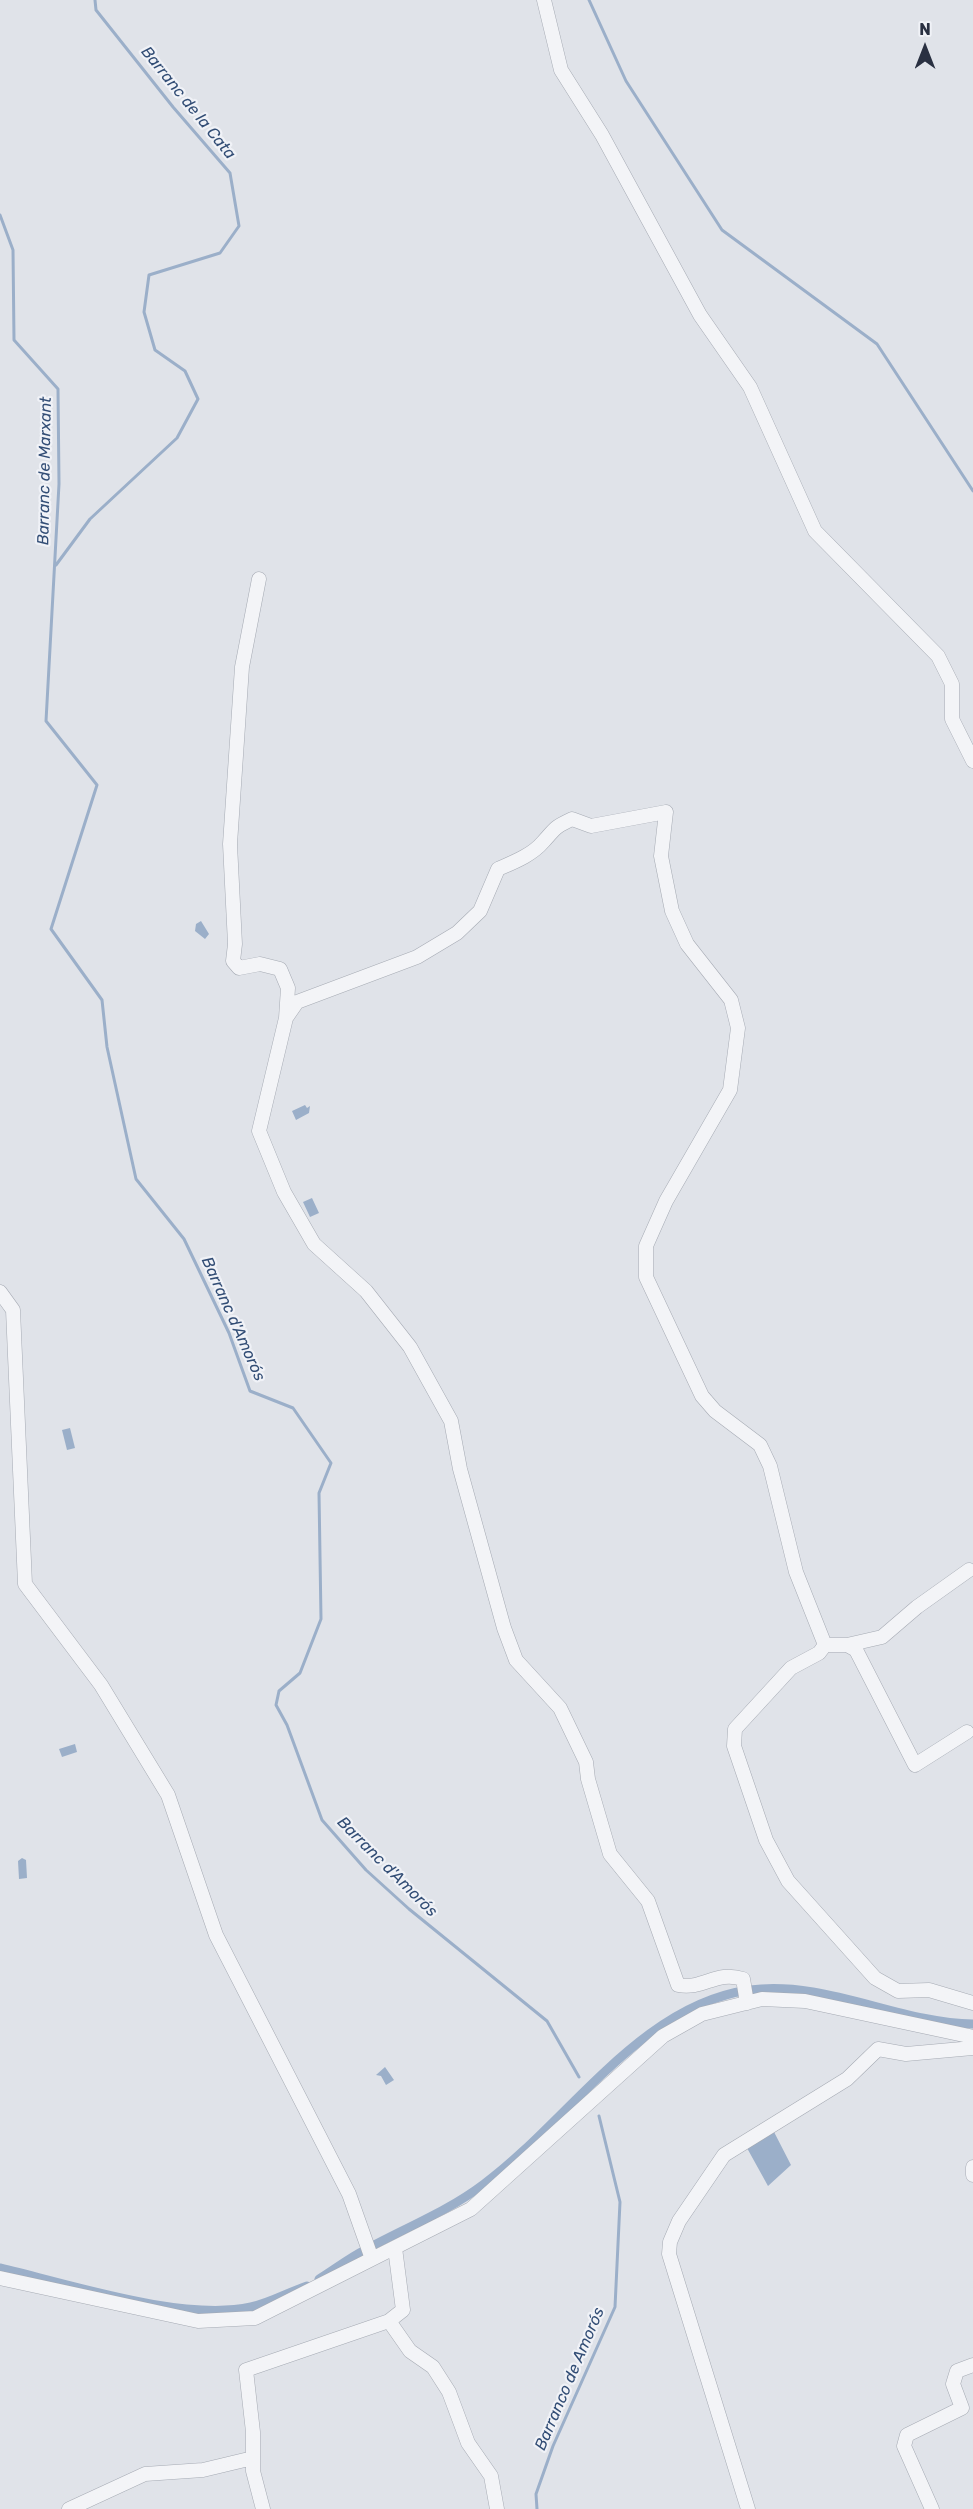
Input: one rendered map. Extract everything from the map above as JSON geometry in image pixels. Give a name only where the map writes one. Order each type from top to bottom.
[{"type":"street","points":[[544,0],[561,70],[602,135],[700,315],[750,387],[815,531],[938,656],[952,684],[952,719],[973,761]]},
{"type":"street","points":[[259,579],[242,667],[231,844],[235,944],[233,961],[239,968],[260,964],[280,969],[288,988],[286,1018],[259,1131],[284,1192],[314,1244],[366,1291],[410,1347],[451,1421],[460,1469],[516,1660],[560,1708],[586,1762],[588,1779],[610,1854],[648,1901],[678,1985],[689,1987],[729,1975],[743,1979],[747,2003]]},
{"type":"street","points":[[286,1018],[301,999],[417,957],[457,933],[480,911],[498,869],[525,856],[543,842],[552,828],[572,819],[591,826],[666,812],[662,855],[672,911],[687,944],[731,1000],[738,1028],[730,1090],[666,1201],[646,1246],[646,1277],[702,1396],[715,1411],[760,1445],[770,1466],[796,1572],[825,1645]]},
{"type":"street","points":[[0,1292],[13,1310],[25,1584],[101,1684],[168,1795],[216,1935],[349,2194],[363,2239],[372,2259]]},
{"type":"street","points":[[825,1645],[847,1645],[882,1637],[917,1607],[969,1570]]},
{"type":"street","points":[[825,1645],[819,1653],[791,1668],[735,1729],[734,1746],[766,1840],[788,1881],[875,1978],[898,1991],[929,1990],[973,2004]]},
{"type":"street","points":[[847,1645],[856,1650],[915,1765],[967,1732]]},
{"type":"street","points":[[0,2278],[198,2321],[255,2318],[471,2209],[663,2036],[702,2014],[762,2000],[805,2001],[972,2041]]},
{"type":"street","points":[[748,2509],[669,2254],[670,2242],[679,2221],[724,2155],[847,2079],[878,2049],[906,2054],[972,2041]]},
{"type":"street","points":[[973,2167],[973,2175]]},
{"type":"street","points":[[264,2509],[253,2471],[246,2370],[389,2321],[403,2310],[395,2248]]},
{"type":"street","points":[[389,2321],[410,2351],[433,2367],[449,2392],[468,2443],[491,2476],[497,2509]]},
{"type":"street","points":[[932,2509],[904,2446],[907,2435],[962,2408],[953,2384],[957,2371],[973,2366]]},
{"type":"street","points":[[69,2509],[144,2474],[203,2470],[253,2458]]},
{"type":"water","points":[[201,921],[209,934],[205,939],[195,931],[196,924]]},
{"type":"water","points":[[305,1105],[307,1108],[310,1106],[309,1113],[296,1120],[292,1111]]},
{"type":"water","points":[[312,1198],[319,1213],[310,1217],[303,1202]]},
{"type":"water","points":[[70,1428],[75,1448],[67,1450],[62,1430]]},
{"type":"water","points":[[75,1744],[77,1752],[62,1757],[59,1749]]},
{"type":"water","points":[[22,1858],[26,1860],[27,1878],[19,1879],[18,1861]]},
{"type":"water","points":[[385,2067],[394,2080],[386,2085],[381,2076],[376,2075]]},
{"type":"water","points":[[773,2130],[791,2165],[768,2186],[747,2148]]},
{"type":"waterway","name":"Barranc de la Cata","points":[[56,565],[90,519],[177,438],[198,399],[185,371],[155,350],[144,312],[149,275],[220,253],[239,226],[230,173],[173,107],[96,10],[95,0]]},
{"type":"waterway","points":[[589,0],[626,81],[722,230],[877,344],[973,491]]},
{"type":"waterway","name":"Barranc d'Amorós","points":[[0,215],[13,250],[14,340],[58,389],[59,484],[46,721],[97,785],[51,929],[102,1000],[107,1047],[136,1179],[184,1239],[229,1333],[250,1391],[293,1408],[331,1463],[319,1493],[321,1619],[300,1673],[279,1691],[276,1705],[287,1725],[322,1820],[366,1870],[409,1909],[547,2021],[579,2077]]},
{"type":"waterway","points":[[319,2279],[359,2253],[470,2194],[515,2158],[640,2041],[674,2018],[711,2000],[750,1990],[806,1991],[917,2017],[973,2024]]},
{"type":"waterway","name":"Barranco de Amorós","points":[[537,2509],[536,2494],[553,2446],[615,2307],[620,2202],[599,2116]]},
{"type":"waterway","points":[[0,2268],[126,2299],[193,2309],[224,2310],[251,2307],[307,2286]]},
{"type":"water label","name":"Barranc de Marxant","points":[[45,471]]}]
